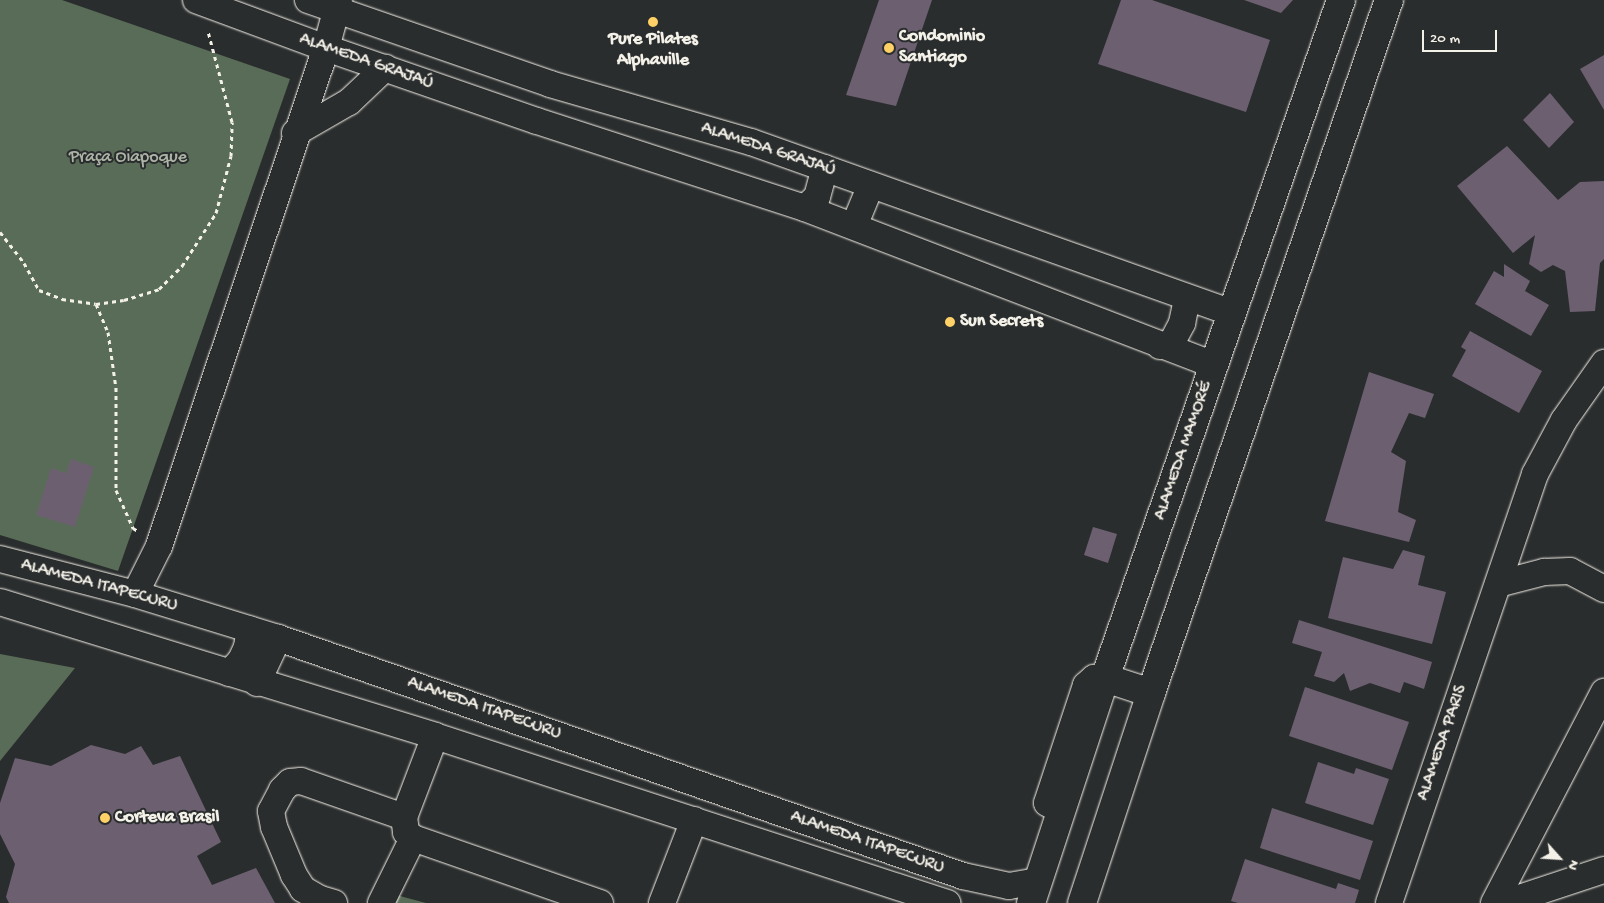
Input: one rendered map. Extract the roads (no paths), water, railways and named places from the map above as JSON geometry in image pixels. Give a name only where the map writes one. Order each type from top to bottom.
[{"type":"main road","name":"ALAMEDA MAMORÉ","points":[[1035,892],[1105,678],[1341,0]]},
{"type":"main road","points":[[1082,903],[1151,693],[1389,0]]},
{"type":"main road","points":[[1105,678],[1151,693]]},
{"type":"street","name":"ALAMEDA GRAJAÚ","points":[[308,0],[338,5],[550,84],[751,142],[1232,314]]},
{"type":"street","name":"ALAMEDA GRAJAÚ","points":[[198,1],[326,48],[537,121],[805,208],[1213,365]]},
{"type":"street","points":[[135,594],[159,546],[295,133],[326,48],[338,5]]},
{"type":"street","points":[[295,133],[349,102],[385,68]]},
{"type":"street","points":[[537,121],[550,84]]},
{"type":"street","points":[[805,208],[817,197],[825,168]]},
{"type":"street","points":[[854,226],[871,185]]},
{"type":"street","points":[[1160,346],[1171,344],[1182,323],[1187,299]]},
{"type":"street","name":"ALAMEDA PARIS","points":[[1389,903],[1535,474],[1564,420],[1604,363]]},
{"type":"street","name":"ALAMEDA ITAPECURU","points":[[0,560],[135,594],[250,629],[963,876],[1035,892]]},
{"type":"street","points":[[1498,584],[1544,572],[1570,571],[1604,589]]},
{"type":"street","name":"ALAMEDA ITAPECURU","points":[[0,602],[257,683],[435,736],[946,903]]},
{"type":"street","points":[[229,673],[241,660],[247,647],[250,629]]},
{"type":"street","points":[[257,683],[278,638]]},
{"type":"street","points":[[1494,903],[1604,692]]},
{"type":"street","points":[[381,903],[408,828],[435,736]]},
{"type":"street","points":[[334,903],[320,899],[303,889],[294,875],[274,827],[271,811],[282,790],[290,782],[301,781],[408,828],[600,903]]},
{"type":"street","points":[[662,903],[694,820]]},
{"type":"street","points":[[1504,903],[1604,870]]},
{"type":"street","name":"ALAMEDA ITAPECURU","points":[[952,903],[963,876]]},
{"type":"place","name":"Pure Pilates Alphaville","points":[[653,22]]},
{"type":"place","name":"Condominio Santiago","points":[[889,48]]},
{"type":"place","name":"Sun Secrets","points":[[950,322]]},
{"type":"place","name":"Corteva Brasil","points":[[105,818]]},
{"type":"park label","name":"Praça Oiapoque","points":[[128,158]]}]
